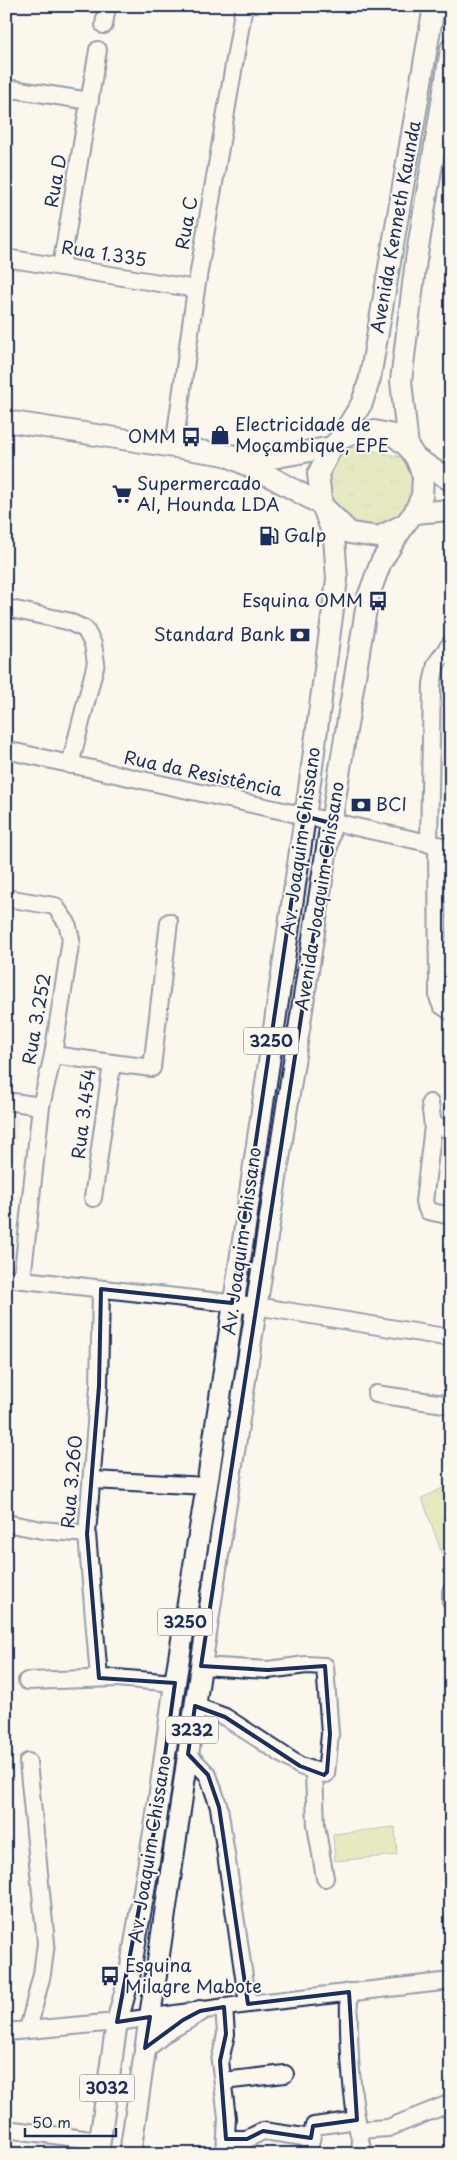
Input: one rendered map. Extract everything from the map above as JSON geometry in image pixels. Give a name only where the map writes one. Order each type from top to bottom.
[{"type":"main road","name":"Avenida Kenneth Kaunda","points":[[335,443],[362,403],[370,378],[436,6]]},
{"type":"main road","name":"Avenida Kenneth Kaunda","points":[[412,452],[401,381],[416,260],[451,49]]},
{"type":"main road","points":[[6,421],[226,455],[272,458],[335,443],[356,432],[374,431],[392,436],[451,481]]},
{"type":"main road","points":[[322,506],[318,474],[335,443]]},
{"type":"main road","points":[[410,519],[422,496],[422,476],[412,452]]},
{"type":"main road","points":[[226,455],[271,476],[322,506],[350,533],[378,536],[410,519],[451,510]]},
{"type":"main road","name":"Av. Joaquim Chissano","points":[[117,2022],[129,1978],[156,1821],[175,1683],[207,1486],[337,579],[334,537],[322,506]]},
{"type":"main road","name":"Avenida Joaquim Chissano","points":[[256,1306],[331,822],[370,588],[382,562],[410,519]]},
{"type":"main road","name":"Av. Joaquim Chissano","points":[[130,2154],[195,1706],[256,1306]]},
{"type":"main road","points":[[145,2048],[165,2031],[200,2011]]},
{"type":"main road","name":"3032","points":[[99,2147],[117,2022]]},
{"type":"street","points":[[104,26],[107,6]]},
{"type":"street","name":"Rua C","points":[[182,448],[196,288],[244,6]]},
{"type":"street","points":[[436,6],[451,8]]},
{"type":"street","name":"Rua D","points":[[61,267],[98,50]]},
{"type":"street","points":[[6,88],[90,101]]},
{"type":"street","name":"Rua 1.335","points":[[6,258],[196,288]]},
{"type":"street","points":[[6,608],[73,624],[86,629],[93,644],[96,663],[70,765]]},
{"type":"street","points":[[451,643],[436,664],[432,684],[439,845],[438,997],[441,1005],[451,1012]]},
{"type":"street","name":"Rua da Resistência","points":[[6,750],[439,845]]},
{"type":"street","name":"Rua 3.252","points":[[6,898],[55,906],[67,923],[71,939],[53,1055],[41,1106],[14,1279]]},
{"type":"street","points":[[112,1063],[152,1068],[169,922]]},
{"type":"street","name":"Rua 3.454","points":[[53,1055],[112,1063],[93,1198]]},
{"type":"street","points":[[6,1101],[41,1106]]},
{"type":"street","points":[[430,1104],[432,1126],[424,1202],[428,1211],[451,1216]]},
{"type":"street","points":[[432,1126],[451,1129]]},
{"type":"street","points":[[14,1279],[256,1306],[451,1338]]},
{"type":"street","name":"Rua 3.260","points":[[99,1678],[87,1534],[93,1480],[99,1386],[101,1289]]},
{"type":"street","points":[[376,1394],[451,1405]]},
{"type":"street","points":[[93,1480],[207,1486]]},
{"type":"street","points":[[6,1523],[42,1530],[87,1534]]},
{"type":"street","points":[[451,1591],[449,1594],[451,1601]]},
{"type":"street","points":[[195,1706],[225,1717],[300,1766],[324,1775],[327,1772],[330,1734],[325,1666],[297,1666],[268,1670],[201,1666]]},
{"type":"street","points":[[28,1681],[99,1678],[148,1679],[175,1683]]},
{"type":"street","points":[[188,1754],[208,1776],[219,1807],[248,2004]]},
{"type":"street","points":[[28,1762],[46,1943],[42,1974],[28,2030]]},
{"type":"street","points":[[314,1772],[316,1825],[325,1878]]},
{"type":"street","points":[[6,2032],[117,2022],[248,2004],[451,1981]]},
{"type":"street","points":[[349,1992],[357,2125],[363,2154]]},
{"type":"street","points":[[224,2007],[226,2034],[220,2061],[227,2118],[226,2146],[263,2131],[309,2146],[314,2126],[357,2125],[388,2128],[451,2103]]},
{"type":"street","points":[[223,2081],[285,2074]]},
{"type":"street","points":[[6,2129],[99,2147]]},
{"type":"highlighted area","points":[[304,816],[331,823],[201,1666],[268,1670],[325,1666],[330,1734],[327,1772],[324,1775],[300,1766],[225,1717],[195,1706],[188,1754],[208,1775],[219,1807],[248,2004],[349,1992],[357,2120],[313,2126],[311,2138],[263,2131],[247,2139],[226,2139],[220,2061],[226,2034],[224,2007],[200,2011],[183,2020],[145,2048],[150,2017],[117,2022],[156,1821],[175,1683],[99,1678],[87,1534],[99,1386],[101,1289],[232,1303]]},
{"type":"shaded area","points":[[6,1115],[19,1117],[6,1204]]},
{"type":"green space","points":[[343,447],[354,447],[407,458],[425,505],[384,529],[341,520],[316,476]]},
{"type":"green space","points":[[451,656],[451,711],[448,710]]},
{"type":"green space","points":[[451,1484],[451,1579],[422,1498]]},
{"type":"green space","points":[[395,1827],[397,1855],[335,1861],[333,1834]]},
{"type":"place","name":"Electricidade de Moçambique, EPE","points":[[220,435]]},
{"type":"place","name":"OMM","points":[[191,437]]},
{"type":"place","name":"Supermercado AI, Hounda LDA","points":[[122,494]]},
{"type":"place","name":"Galp","points":[[269,536]]},
{"type":"place","name":"Esquina OMM","points":[[378,601]]},
{"type":"place","name":"Standard Bank","points":[[300,635]]},
{"type":"place","name":"BCI","points":[[361,805]]},
{"type":"place","name":"Esquina Milagre Mabote","points":[[110,1976]]}]
